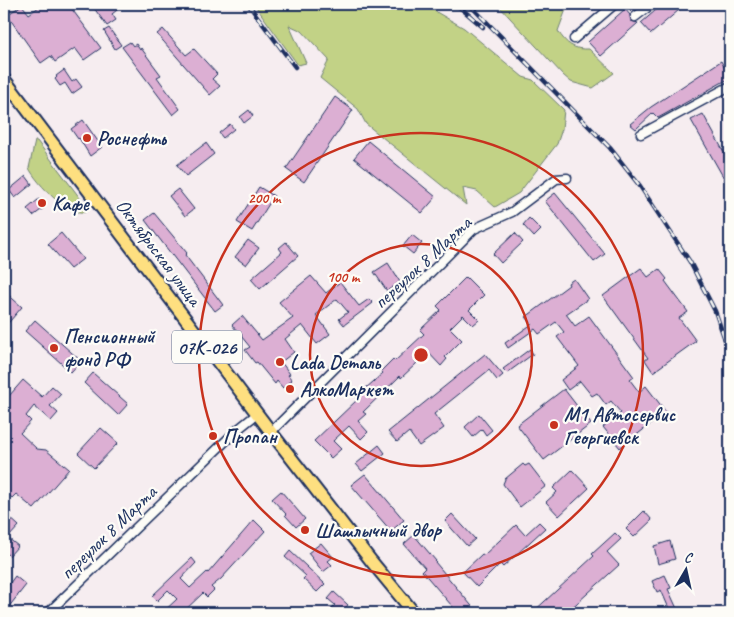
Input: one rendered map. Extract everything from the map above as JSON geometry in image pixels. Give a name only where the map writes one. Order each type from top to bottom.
[{"type":"main road","name":"Октябрьская улица","points":[[4,79],[257,414],[414,613]]},
{"type":"street","points":[[574,39],[614,4]]},
{"type":"street","points":[[635,17],[652,4]]},
{"type":"street","points":[[641,134],[730,86]]},
{"type":"street","name":"переулок 8 Марта","points":[[271,432],[474,229],[512,212],[556,178],[567,178]]},
{"type":"street","name":"переулок 8 Марта","points":[[48,613],[237,430],[257,414]]},
{"type":"green space","points":[[254,4],[428,4],[438,13],[464,28],[523,77],[533,80],[564,110],[562,129],[557,144],[519,193],[495,207],[477,191],[463,188],[466,205],[366,124],[358,109],[320,78],[329,60],[302,31],[289,25],[306,63],[298,65]]},
{"type":"green space","points":[[497,4],[568,4],[558,31],[561,36],[567,43],[575,47],[589,49],[614,73],[593,88],[571,82]]},
{"type":"green space","points":[[35,141],[37,141],[89,210],[82,212],[73,210],[64,206],[46,191],[29,168]]},
{"type":"building","points":[[43,4],[68,4],[101,48],[84,60],[75,48],[55,62],[51,56],[41,63],[7,15],[22,5],[29,14]]},
{"type":"building","points":[[91,4],[112,4],[117,10],[112,14],[116,20],[107,26]]},
{"type":"building","points":[[663,4],[686,4],[651,34],[641,23]]},
{"type":"building","points":[[625,9],[630,15],[631,21],[638,23],[601,56],[588,42]]},
{"type":"building","points":[[109,28],[121,45],[115,49],[104,31]]},
{"type":"building","points":[[163,29],[186,55],[194,49],[217,74],[212,79],[220,86],[210,95],[157,34]]},
{"type":"building","points":[[130,42],[133,46],[136,44],[140,50],[141,48],[161,75],[157,77],[180,109],[173,115],[122,47]]},
{"type":"building","points":[[721,61],[730,78],[658,118],[653,113],[636,129],[630,124],[651,107]]},
{"type":"building","points":[[64,70],[72,82],[76,79],[82,87],[72,94],[65,83],[60,86],[55,79]]},
{"type":"building","points":[[335,97],[353,110],[304,182],[286,169]]},
{"type":"building","points":[[249,110],[253,116],[244,123],[240,117]]},
{"type":"building","points":[[703,114],[730,163],[730,189],[691,120]]},
{"type":"building","points":[[83,120],[102,147],[90,156],[71,129]]},
{"type":"building","points":[[230,124],[234,129],[223,138],[219,133]]},
{"type":"building","points":[[368,141],[436,197],[422,213],[354,158]]},
{"type":"building","points":[[206,143],[214,154],[186,176],[177,165]]},
{"type":"building","points":[[26,176],[32,184],[15,198],[9,190]]},
{"type":"building","points":[[259,187],[274,196],[252,231],[237,222]]},
{"type":"building","points":[[178,189],[194,209],[185,216],[169,196]]},
{"type":"building","points":[[555,193],[605,254],[594,262],[545,201]]},
{"type":"building","points":[[39,199],[45,207],[33,216],[27,209]]},
{"type":"building","points":[[154,213],[187,253],[185,255],[223,305],[215,311],[145,220]]},
{"type":"building","points":[[529,218],[541,230],[534,237],[523,225]]},
{"type":"building","points":[[61,233],[83,259],[70,269],[48,244]]},
{"type":"building","points":[[515,233],[523,242],[501,263],[493,254]]},
{"type":"building","points":[[412,235],[422,243],[413,254],[403,246]]},
{"type":"building","points":[[248,240],[259,248],[246,265],[235,257]]},
{"type":"building","points":[[286,242],[298,256],[260,289],[251,279],[282,252],[279,248]]},
{"type":"building","points":[[388,263],[400,282],[387,291],[374,272]]},
{"type":"building","points":[[641,268],[648,277],[659,269],[667,279],[665,281],[688,312],[679,318],[696,341],[653,372],[645,360],[648,358],[603,296]]},
{"type":"building","points":[[311,276],[326,293],[340,282],[359,306],[369,299],[373,303],[344,325],[339,319],[348,312],[337,299],[316,315],[330,334],[317,344],[302,325],[285,339],[294,352],[281,362],[292,380],[283,388],[277,381],[275,384],[257,362],[255,363],[245,350],[250,347],[232,325],[242,316],[262,340],[293,318],[279,302]]},
{"type":"building","points":[[466,277],[484,295],[469,310],[479,320],[473,325],[463,315],[450,328],[462,340],[445,357],[447,359],[441,366],[426,350],[415,361],[417,363],[401,378],[400,376],[363,412],[366,414],[358,421],[368,432],[361,439],[349,426],[333,441],[341,449],[331,458],[314,441],[358,399],[356,397],[383,373],[381,371],[393,359],[395,361],[424,334],[420,330],[441,310],[437,306]]},
{"type":"building","points":[[574,279],[588,299],[566,314],[575,326],[589,316],[634,377],[630,380],[639,392],[646,386],[666,412],[620,448],[603,427],[621,413],[611,401],[606,405],[597,393],[592,396],[580,381],[568,390],[561,380],[579,366],[557,337],[564,332],[556,322],[539,334],[535,329],[508,348],[505,343],[532,324],[526,317],[569,285],[568,283]]},
{"type":"building","points":[[4,291],[22,307],[4,328]]},
{"type":"building","points":[[35,320],[81,361],[71,372],[25,331]]},
{"type":"building","points":[[530,349],[533,354],[507,373],[503,369]]},
{"type":"building","points":[[485,354],[503,375],[497,380],[489,370],[434,414],[444,428],[419,446],[409,432],[397,442],[388,432]]},
{"type":"building","points":[[93,373],[128,404],[118,415],[84,383]]},
{"type":"building","points":[[23,380],[42,397],[52,386],[61,394],[50,406],[58,413],[51,421],[34,406],[26,416],[31,421],[20,433],[37,449],[46,450],[69,469],[34,509],[16,494],[12,498],[4,490],[4,392],[9,396]]},
{"type":"building","name":"М1 Автосервис Георгиевск","points":[[564,389],[591,424],[544,460],[517,425]]},
{"type":"building","points":[[479,414],[492,430],[486,435],[482,429],[473,437],[465,427]]},
{"type":"building","points":[[101,428],[118,443],[94,468],[78,453]]},
{"type":"building","points":[[379,445],[385,453],[362,471],[356,464]]},
{"type":"building","points":[[523,464],[525,466],[529,464],[546,486],[520,507],[503,484],[505,479]]},
{"type":"building","points":[[572,470],[589,488],[559,516],[546,502],[557,492],[553,488]]},
{"type":"building","points":[[365,474],[404,520],[391,531],[351,485]]},
{"type":"building","points":[[281,491],[305,519],[296,527],[272,499]]},
{"type":"building","points":[[4,506],[11,513],[8,516],[19,526],[8,538],[18,546],[9,556],[4,551]]},
{"type":"building","points":[[644,511],[652,520],[634,537],[626,529]]},
{"type":"building","points":[[452,514],[475,539],[467,546],[445,521]]},
{"type":"building","points":[[254,520],[265,531],[221,579],[211,587],[214,590],[207,597],[203,593],[182,613],[162,613],[177,599],[168,590],[157,601],[152,596],[192,558],[196,563],[181,579],[190,588],[208,573]]},
{"type":"building","points":[[539,522],[545,528],[503,567],[500,564],[477,587],[463,572],[516,525],[525,535]]},
{"type":"building","points":[[615,533],[621,539],[607,552],[619,565],[566,613],[532,613],[594,556],[592,554]]},
{"type":"building","points":[[414,535],[476,611],[473,613],[458,613],[422,571],[425,568],[404,544]]},
{"type":"building","points":[[670,541],[675,559],[658,564],[654,546]]},
{"type":"building","points":[[321,543],[333,557],[328,561],[332,565],[323,572],[308,553]]},
{"type":"building","points":[[290,551],[325,584],[317,592],[303,579],[306,576],[285,557]]},
{"type":"building","points":[[665,575],[671,588],[668,589],[679,613],[671,613],[661,590],[657,592],[652,581]]},
{"type":"building","points":[[15,576],[26,585],[4,613],[4,591]]},
{"type":"building","points":[[334,592],[348,605],[341,613],[327,613],[335,605],[328,599]]},
{"type":"railway","points":[[248,4],[295,67]]},
{"type":"railway","points":[[456,4],[483,27]]},
{"type":"railway","points":[[469,4],[610,148],[640,186],[690,262],[715,311],[730,354]]},
{"type":"place","name":"Роснефть","points":[[87,138]]},
{"type":"place","name":"Кафе","points":[[42,203]]},
{"type":"place","name":"Пенсионный фонд РФ","points":[[54,348]]},
{"type":"place","name":"Lada Dеталь","points":[[280,362]]},
{"type":"place","name":"АлкоМаркет","points":[[290,389]]},
{"type":"place","name":"М1 Автосервис Георгиевск","points":[[554,425]]},
{"type":"place","name":"Пропан","points":[[213,436]]},
{"type":"place","name":"Шашлычный двор","points":[[305,530]]}]
